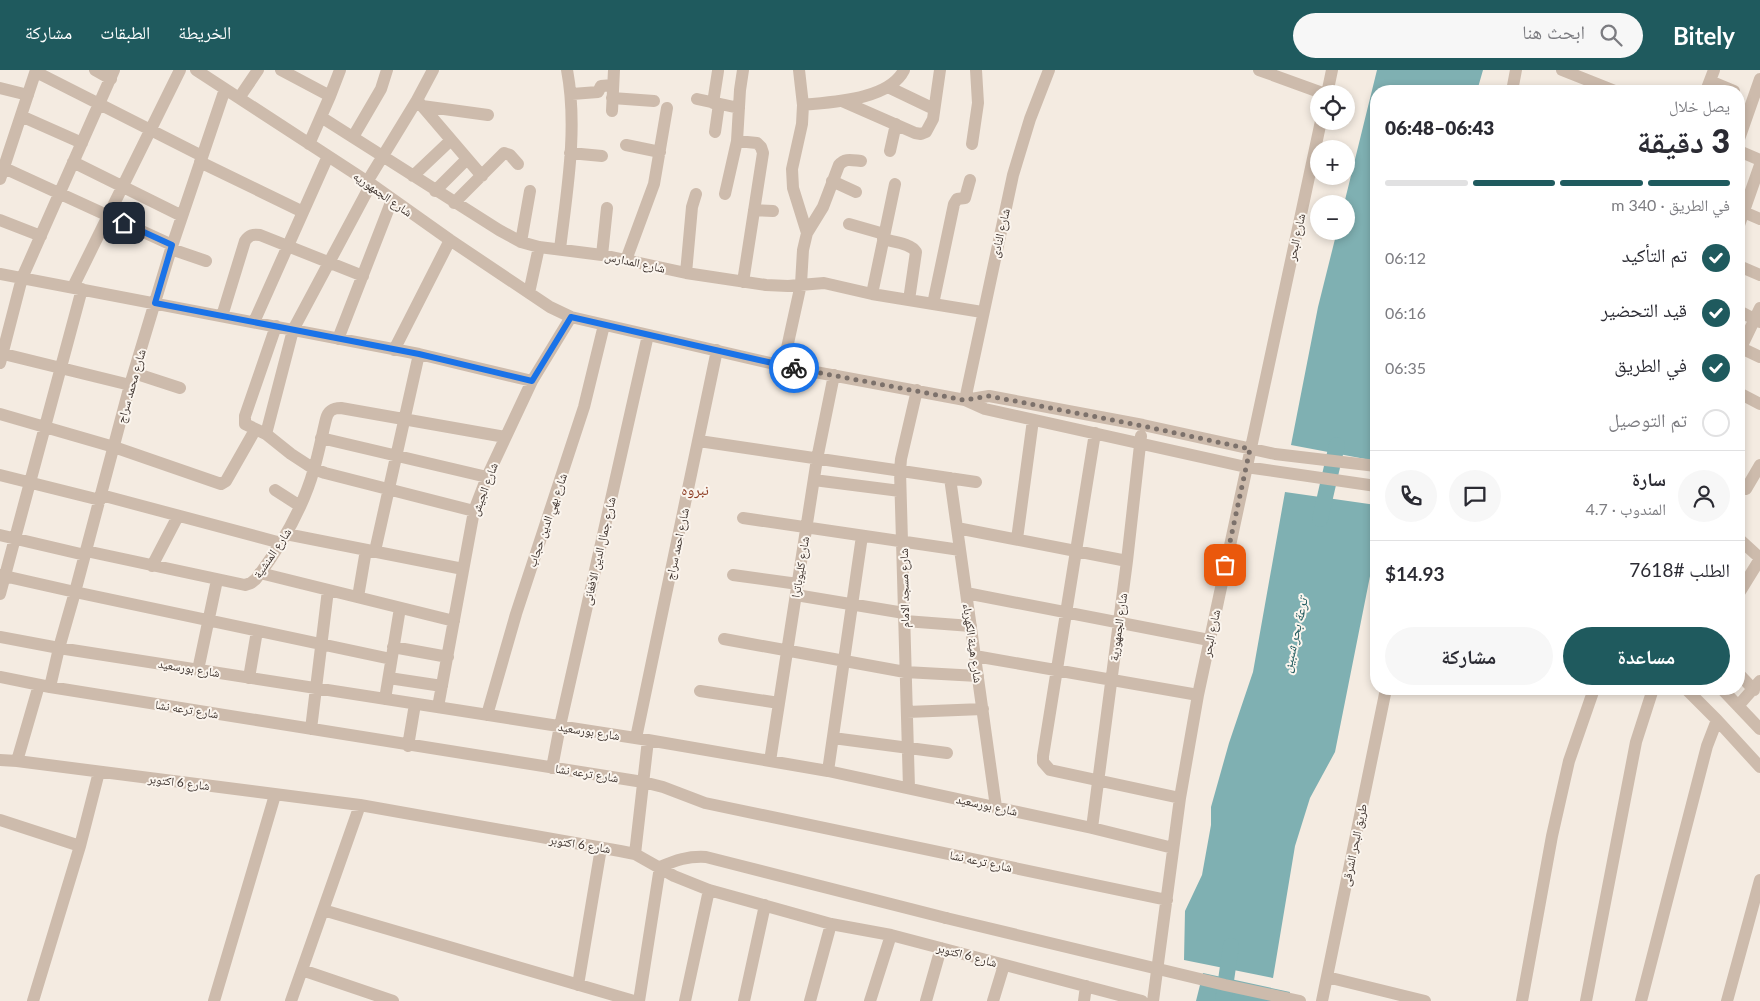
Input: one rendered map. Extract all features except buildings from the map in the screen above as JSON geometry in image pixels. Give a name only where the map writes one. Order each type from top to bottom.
[{"type":"street","points":[[95,70],[113,74],[22,278],[1,356],[180,388]]},
{"type":"street","points":[[0,594],[2,575],[15,538],[61,368],[78,288],[108,216],[180,70]]},
{"type":"street","name":"شارع الجمهوريه","points":[[196,70],[369,183],[550,307],[571,317],[783,366],[964,400]]},
{"type":"street","points":[[239,98],[258,70]]},
{"type":"street","points":[[281,70],[330,96]]},
{"type":"street","points":[[309,144],[322,117],[340,70]]},
{"type":"street","points":[[353,137],[381,89],[387,70]]},
{"type":"street","points":[[0,414],[114,447],[221,484],[226,481],[260,432],[293,330],[384,156],[420,103],[433,70]]},
{"type":"street","points":[[560,249],[568,189],[570,153],[572,94],[567,70]]},
{"type":"street","points":[[614,70],[612,105],[654,102]]},
{"type":"street","points":[[725,194],[737,141],[743,70]]},
{"type":"street","points":[[799,70],[803,105],[802,124],[792,169],[793,188],[807,233]]},
{"type":"street","points":[[803,105],[842,102],[888,87],[896,81],[904,70]]},
{"type":"street","points":[[842,102],[921,134],[926,132],[933,119],[940,70]]},
{"type":"street","points":[[972,144],[978,103],[976,70]]},
{"type":"street","name":"شارع النادى","points":[[964,400],[1013,175],[1030,119],[1049,70]]},
{"type":"street","points":[[1259,70],[1310,88]]},
{"type":"street","points":[[1328,85],[1332,70]]},
{"type":"street","points":[[1513,85],[1516,70]]},
{"type":"street","points":[[1562,70],[1601,85]]},
{"type":"street","points":[[206,261],[172,247],[60,193],[2,174],[5,150],[21,116],[36,71],[304,212]]},
{"type":"street","points":[[715,132],[718,71]]},
{"type":"street","points":[[1745,126],[1756,101],[1760,79]]},
{"type":"street","points":[[572,94],[598,92],[601,86],[613,85]]},
{"type":"street","points":[[888,87],[934,109]]},
{"type":"street","points":[[0,88],[28,95]]},
{"type":"street","name":"شارع محمد سراج","points":[[17,761],[59,648],[132,379],[172,247],[225,89]]},
{"type":"street","points":[[697,99],[739,108]]},
{"type":"street","points":[[420,103],[488,115]]},
{"type":"street","points":[[420,103],[482,176]]},
{"type":"street","points":[[626,260],[638,224],[650,198],[667,108]]},
{"type":"street","points":[[21,116],[82,143]]},
{"type":"street","name":"شارع المدارس","points":[[322,117],[454,203],[521,242],[539,247],[602,255],[686,273],[743,282],[788,286],[824,282],[872,294],[982,312]]},
{"type":"street","points":[[890,151],[896,124]]},
{"type":"street","name":"شارع البحر","points":[[1153,1001],[1180,798],[1198,695],[1319,130]]},
{"type":"street","points":[[413,176],[452,140]]},
{"type":"street","points":[[737,141],[757,143],[763,153],[743,282]]},
{"type":"street","points":[[626,145],[660,152]]},
{"type":"street","points":[[454,203],[504,153],[510,155],[518,164]]},
{"type":"street","points":[[570,153],[602,156]]},
{"type":"street","points":[[1745,154],[1760,160]]},
{"type":"street","points":[[254,322],[328,156]]},
{"type":"street","points":[[436,190],[467,159]]},
{"type":"street","points":[[783,366],[801,284],[803,250],[807,233],[823,207],[839,166],[848,159],[861,161]]},
{"type":"street","points":[[74,162],[182,216]]},
{"type":"street","points":[[1745,201],[1760,165]]},
{"type":"street","points":[[933,304],[954,204],[957,199],[966,198],[970,180]]},
{"type":"street","points":[[832,181],[856,192]]},
{"type":"street","points":[[872,294],[895,184]]},
{"type":"street","points":[[521,242],[530,191]]},
{"type":"street","points":[[686,273],[692,207],[696,194]]},
{"type":"street","points":[[338,339],[392,200]]},
{"type":"street","points":[[602,255],[607,208]]},
{"type":"street","points":[[754,210],[773,211]]},
{"type":"street","points":[[1745,213],[1760,219]]},
{"type":"street","points":[[0,220],[41,236]]},
{"type":"street","points":[[849,224],[914,248],[916,252],[910,300]]},
{"type":"street","points":[[222,316],[248,236],[253,234],[260,235],[363,276]]},
{"type":"street","points":[[394,350],[450,240]]},
{"type":"street","points":[[529,293],[539,247]]},
{"type":"street","points":[[1745,269],[1760,275]]},
{"type":"street","points":[[0,274],[419,354],[532,381]]},
{"type":"street","points":[[1745,313],[1758,317],[1745,339]]},
{"type":"street","name":"شارع الجيش","points":[[438,707],[474,511],[487,477],[532,381],[571,317]]},
{"type":"street","name":"شارع بهي الدين حجاب","points":[[486,715],[529,574],[584,407],[604,325]]},
{"type":"street","points":[[276,326],[244,420],[245,424],[314,469],[388,490],[474,511]]},
{"type":"street","name":"شارع جمال الدين الافغانى","points":[[552,768],[648,334]]},
{"type":"street","name":"شارع احمد سراج","points":[[635,854],[643,782],[642,739],[717,350]]},
{"type":"street","points":[[1745,352],[1760,358]]},
{"type":"street","points":[[358,597],[388,490],[419,354]]},
{"type":"street","name":"شارع كليوباترا","points":[[770,761],[817,459],[834,375]]},
{"type":"street","name":"شارع مسجد الامام","points":[[908,788],[900,471],[917,390]]},
{"type":"street","points":[[964,400],[989,396],[1275,454],[1370,465]]},
{"type":"street","points":[[1745,396],[1760,404]]},
{"type":"street","points":[[964,400],[985,409],[1246,467],[1370,485]]},
{"type":"street","name":"شارع المنشية","points":[[0,535],[245,585],[251,583],[260,573],[283,538],[300,506],[314,469],[328,413],[334,408],[341,408],[404,418]]},
{"type":"street","points":[[404,418],[505,437]]},
{"type":"street","points":[[1017,539],[1033,420]]},
{"type":"street","name":"شارع الجمهورية","points":[[1092,828],[1143,426]]},
{"type":"street","points":[[1094,433],[1043,762],[1050,770],[1180,798]]},
{"type":"street","points":[[321,438],[487,477]]},
{"type":"street","points":[[699,441],[976,482]]},
{"type":"street","points":[[1746,489],[1759,469]]},
{"type":"street","points":[[0,475],[283,538],[371,551],[463,569]]},
{"type":"street","name":"شارع هيئة الكهرباء","points":[[950,478],[996,807]]},
{"type":"street","points":[[814,480],[900,490]]},
{"type":"street","points":[[275,490],[300,506]]},
{"type":"street","points":[[152,566],[178,516]]},
{"type":"street","points":[[743,518],[960,550]]},
{"type":"street","points":[[957,528],[1127,560]]},
{"type":"street","points":[[828,771],[862,536]]},
{"type":"street","points":[[1745,544],[1760,558],[1745,583]]},
{"type":"street","points":[[260,573],[454,621]]},
{"type":"street","points":[[2,575],[321,644],[392,653],[448,657]]},
{"type":"street","points":[[733,575],[797,589],[904,617],[971,626]]},
{"type":"street","points":[[198,670],[217,580]]},
{"type":"street","points":[[311,729],[328,590]]},
{"type":"street","points":[[966,593],[1209,640]]},
{"type":"street","points":[[385,699],[400,608]]},
{"type":"street","points":[[249,678],[257,631]]},
{"type":"street","name":"شارع بورسعيد","points":[[0,637],[317,689],[642,739],[828,771],[1092,828],[1173,848]]},
{"type":"street","points":[[724,639],[905,672],[978,676]]},
{"type":"street","points":[[975,656],[1198,695]]},
{"type":"street","name":"شارع ترعه نشا","points":[[0,677],[44,686],[408,746],[643,782],[663,787],[705,803],[1167,900]]},
{"type":"street","points":[[389,678],[442,686]]},
{"type":"street","points":[[1738,706],[1757,685],[1745,678]]},
{"type":"street","points":[[700,692],[779,703]]},
{"type":"street","name":"طريق البحر الشرقى","points":[[1322,1001],[1385,695]]},
{"type":"street","points":[[1522,1001],[1552,836],[1569,762],[1592,695]]},
{"type":"street","points":[[1586,1001],[1636,742],[1651,695]]},
{"type":"street","points":[[1692,695],[1760,767]]},
{"type":"street","points":[[1728,695],[1760,730]]},
{"type":"street","points":[[408,746],[415,704]]},
{"type":"street","points":[[906,712],[983,710]]},
{"type":"street","points":[[1641,1001],[1707,746],[1717,720]]},
{"type":"street","points":[[833,738],[947,753]]},
{"type":"street","name":"شارع 6 اكتوبر","points":[[0,760],[360,805],[635,854],[674,876],[709,890],[831,924],[891,935],[1142,1001]]},
{"type":"street","points":[[33,1001],[80,846],[99,772]]},
{"type":"street","points":[[214,1001],[275,795]]},
{"type":"street","points":[[291,1001],[360,805]]},
{"type":"street","points":[[0,820],[80,846]]},
{"type":"street","points":[[578,985],[601,848]]},
{"type":"street","points":[[640,1001],[660,867],[691,856],[706,857],[946,918],[1225,985],[1300,1001]]},
{"type":"street","points":[[1727,1001],[1760,880]]},
{"type":"street","points":[[685,1001],[709,890]]},
{"type":"street","points":[[744,1001],[765,905]]},
{"type":"street","points":[[323,910],[634,1001]]},
{"type":"street","points":[[810,1001],[831,924]]},
{"type":"street","points":[[870,1001],[891,935]]},
{"type":"street","points":[[926,1001],[941,948]]},
{"type":"street","points":[[993,1001],[1004,965]]},
{"type":"street","points":[[302,970],[393,1001]]},
{"type":"street","points":[[1326,977],[1426,1001]]},
{"type":"street","points":[[1084,1001],[1086,986]]},
{"type":"water","points":[[1377,70],[1483,70],[1479,85],[1373,85]]},
{"type":"water","points":[[1370,98],[1370,460],[1291,445],[1318,307],[1335,240],[1355,240],[1355,195],[1346,195],[1349,185],[1355,185],[1355,159]]},
{"type":"water","points":[[1285,492],[1370,504],[1370,576],[1335,752],[1310,798],[1295,846],[1273,978],[1184,960],[1185,911],[1202,875],[1211,825],[1211,807],[1229,743],[1253,672]]},
{"type":"water","points":[[1203,973],[1290,992],[1288,1001],[1196,1001]]},
{"type":"waterway","name":"ترعة بحر شبين","points":[[1320,519],[1337,445]]},
{"type":"waterway","name":"ترعة بحر شبين","points":[[1223,1001],[1231,946]]},
{"type":"way so far","points":[[794,368],[964,400],[989,396],[1250,449],[1225,565]]},
{"type":"district","name":"نبروه","points":[[695,489]]},
{"type":"route","points":[[124,223],[172,245],[155,303],[419,354],[532,381],[571,317],[794,368]]}]
